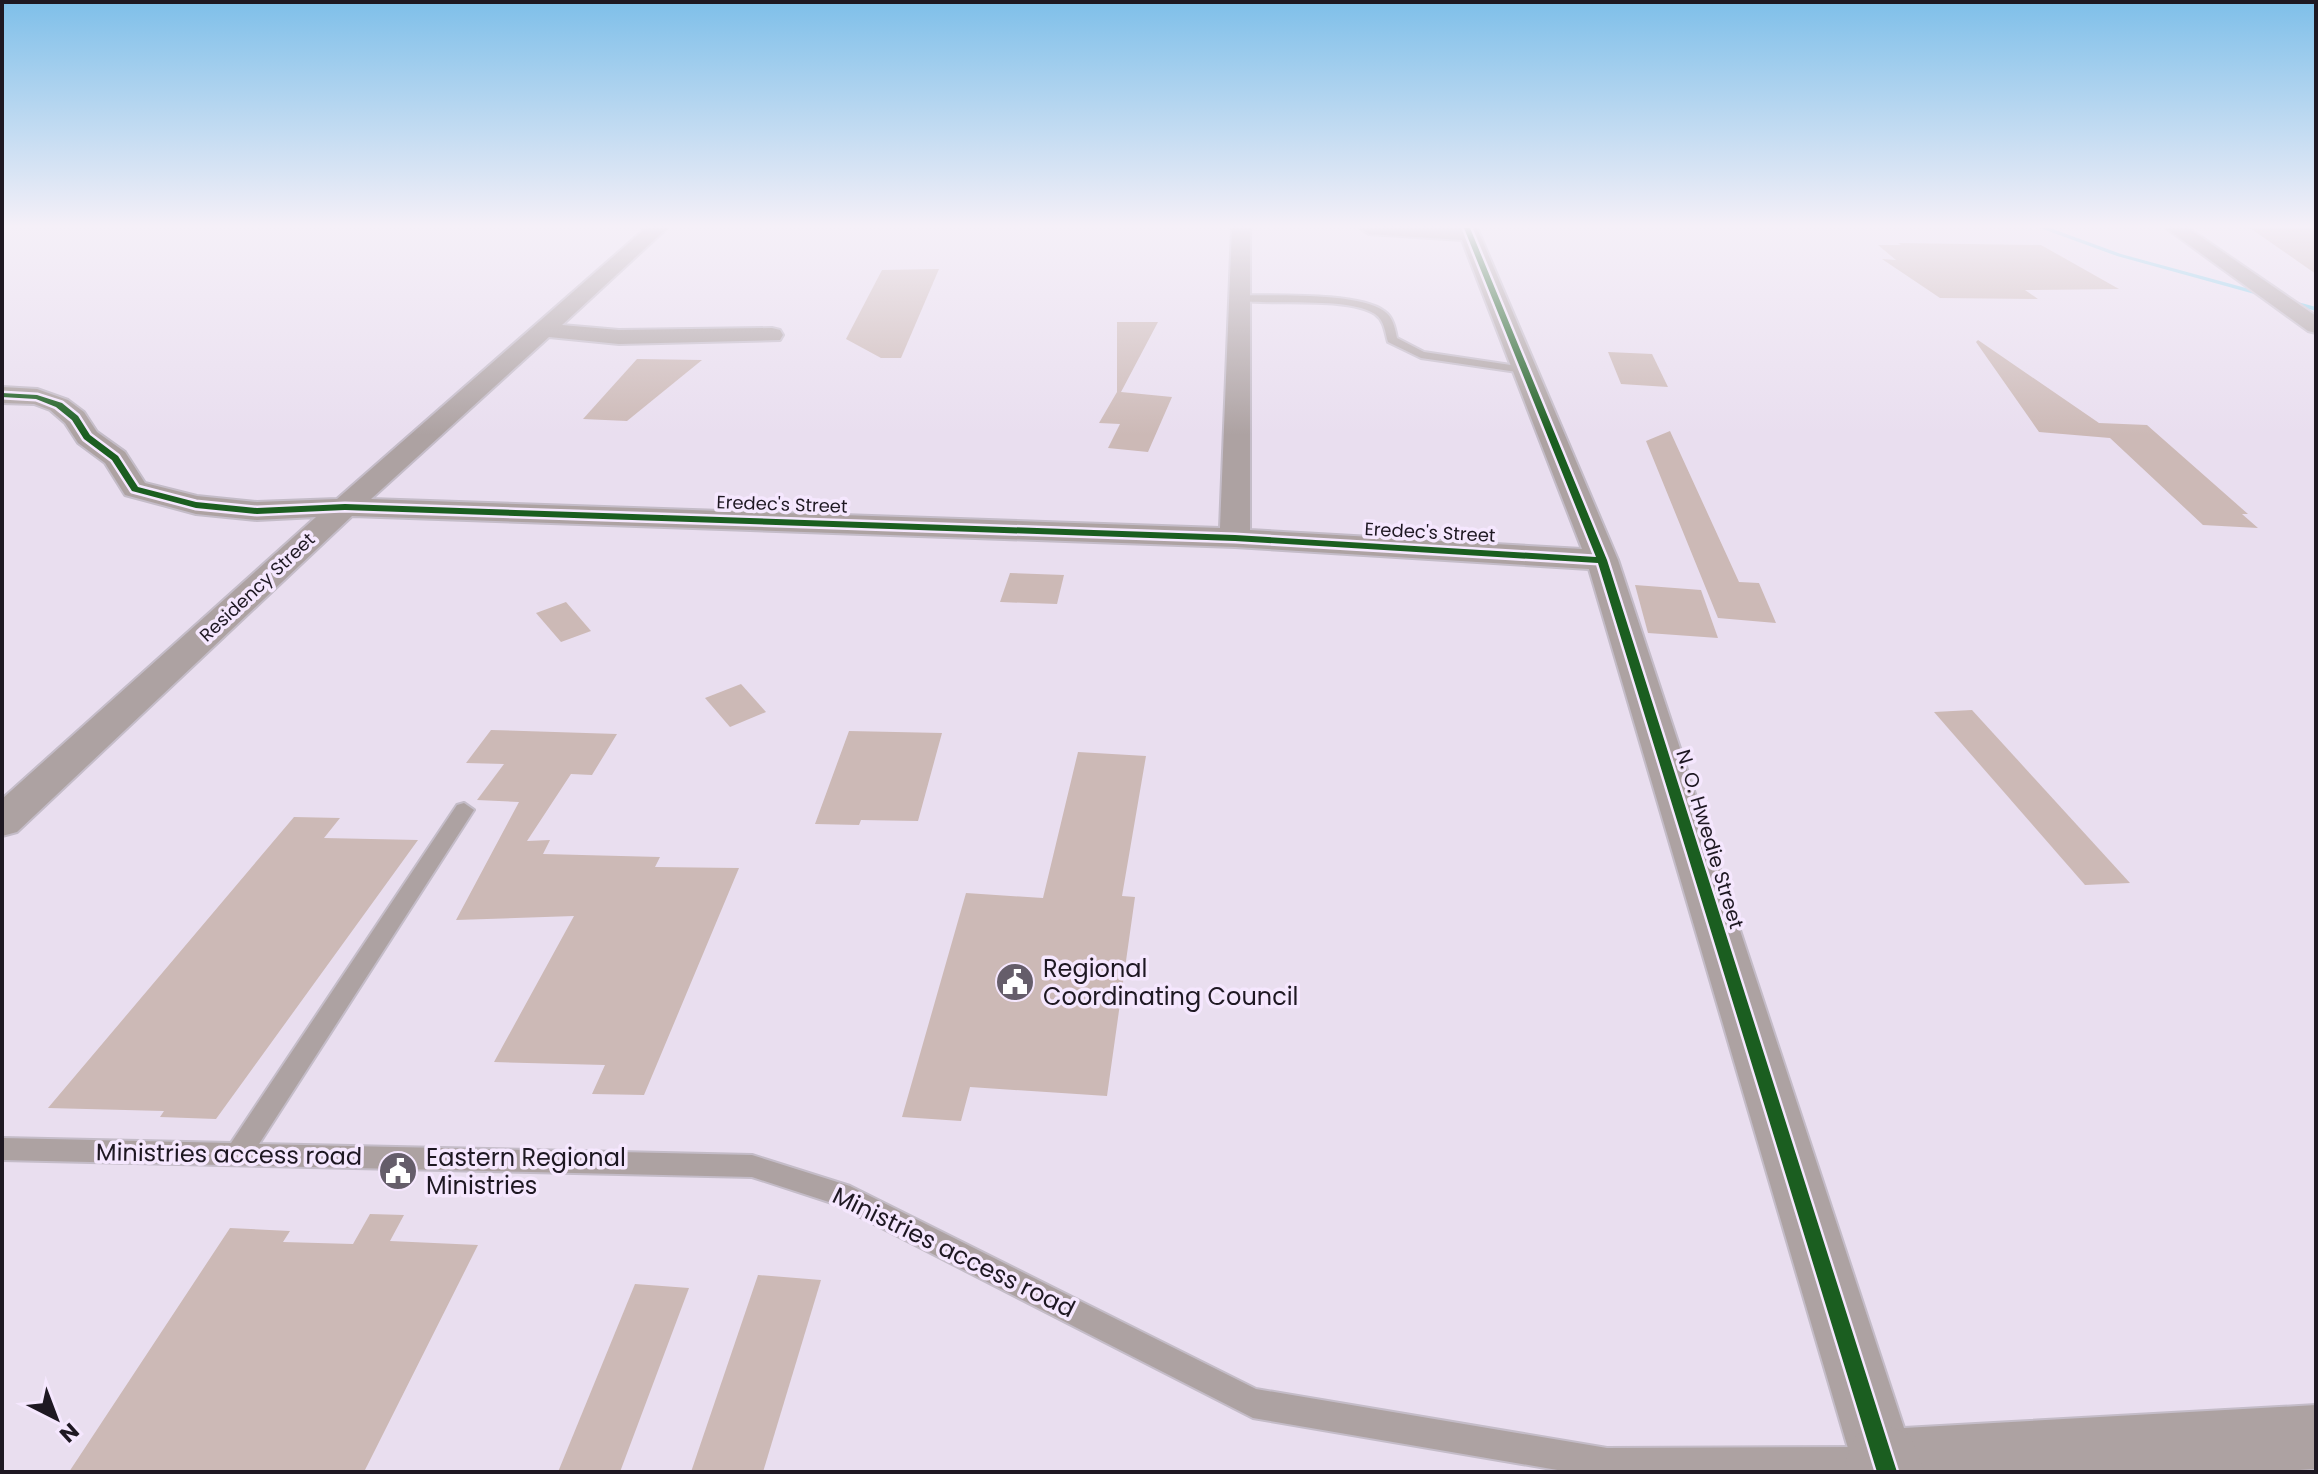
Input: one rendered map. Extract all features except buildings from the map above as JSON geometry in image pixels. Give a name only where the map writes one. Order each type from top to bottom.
[{"type":"street","name":"Residency Street","points":[[2,822],[345,507],[580,297]]},
{"type":"street","name":"N. O. Hwedie Street","points":[[1494,297],[1602,560],[1885,1467]]},
{"type":"street","points":[[2275,297],[2316,326]]},
{"type":"street","points":[[1235,538],[1240,298]]},
{"type":"street","points":[[543,330],[619,337],[772,335]]},
{"type":"street","name":"Eredec's Street","points":[[2,395],[37,397],[59,405],[75,418],[87,437],[115,458],[135,489],[196,505],[257,511],[345,507],[1235,538],[1602,560]]},
{"type":"street","points":[[1885,1467],[2316,1437]]},
{"type":"lane","points":[[1240,298],[1345,304],[1377,310],[1390,323],[1392,340],[1421,355],[1524,370]]},
{"type":"lane","points":[[238,1154],[464,810]]},
{"type":"lane","name":"Ministries access road","points":[[2,1149],[752,1166],[841,1194],[1253,1403],[1607,1463],[1885,1467]]},
{"type":"waterway","points":[[2271,297],[2316,309]]},
{"type":"cycle path","points":[[1495,297],[1602,560],[1887,1472]]},
{"type":"cycle path","points":[[2,395],[37,397],[59,405],[75,418],[87,437],[115,458],[135,489],[196,505],[257,511],[345,507],[1235,538],[1602,560]]},
{"type":"place","name":"Regional Coordinating Council","points":[[1015,982]]},
{"type":"place","name":"Eastern Regional Ministries","points":[[398,1171]]}]
